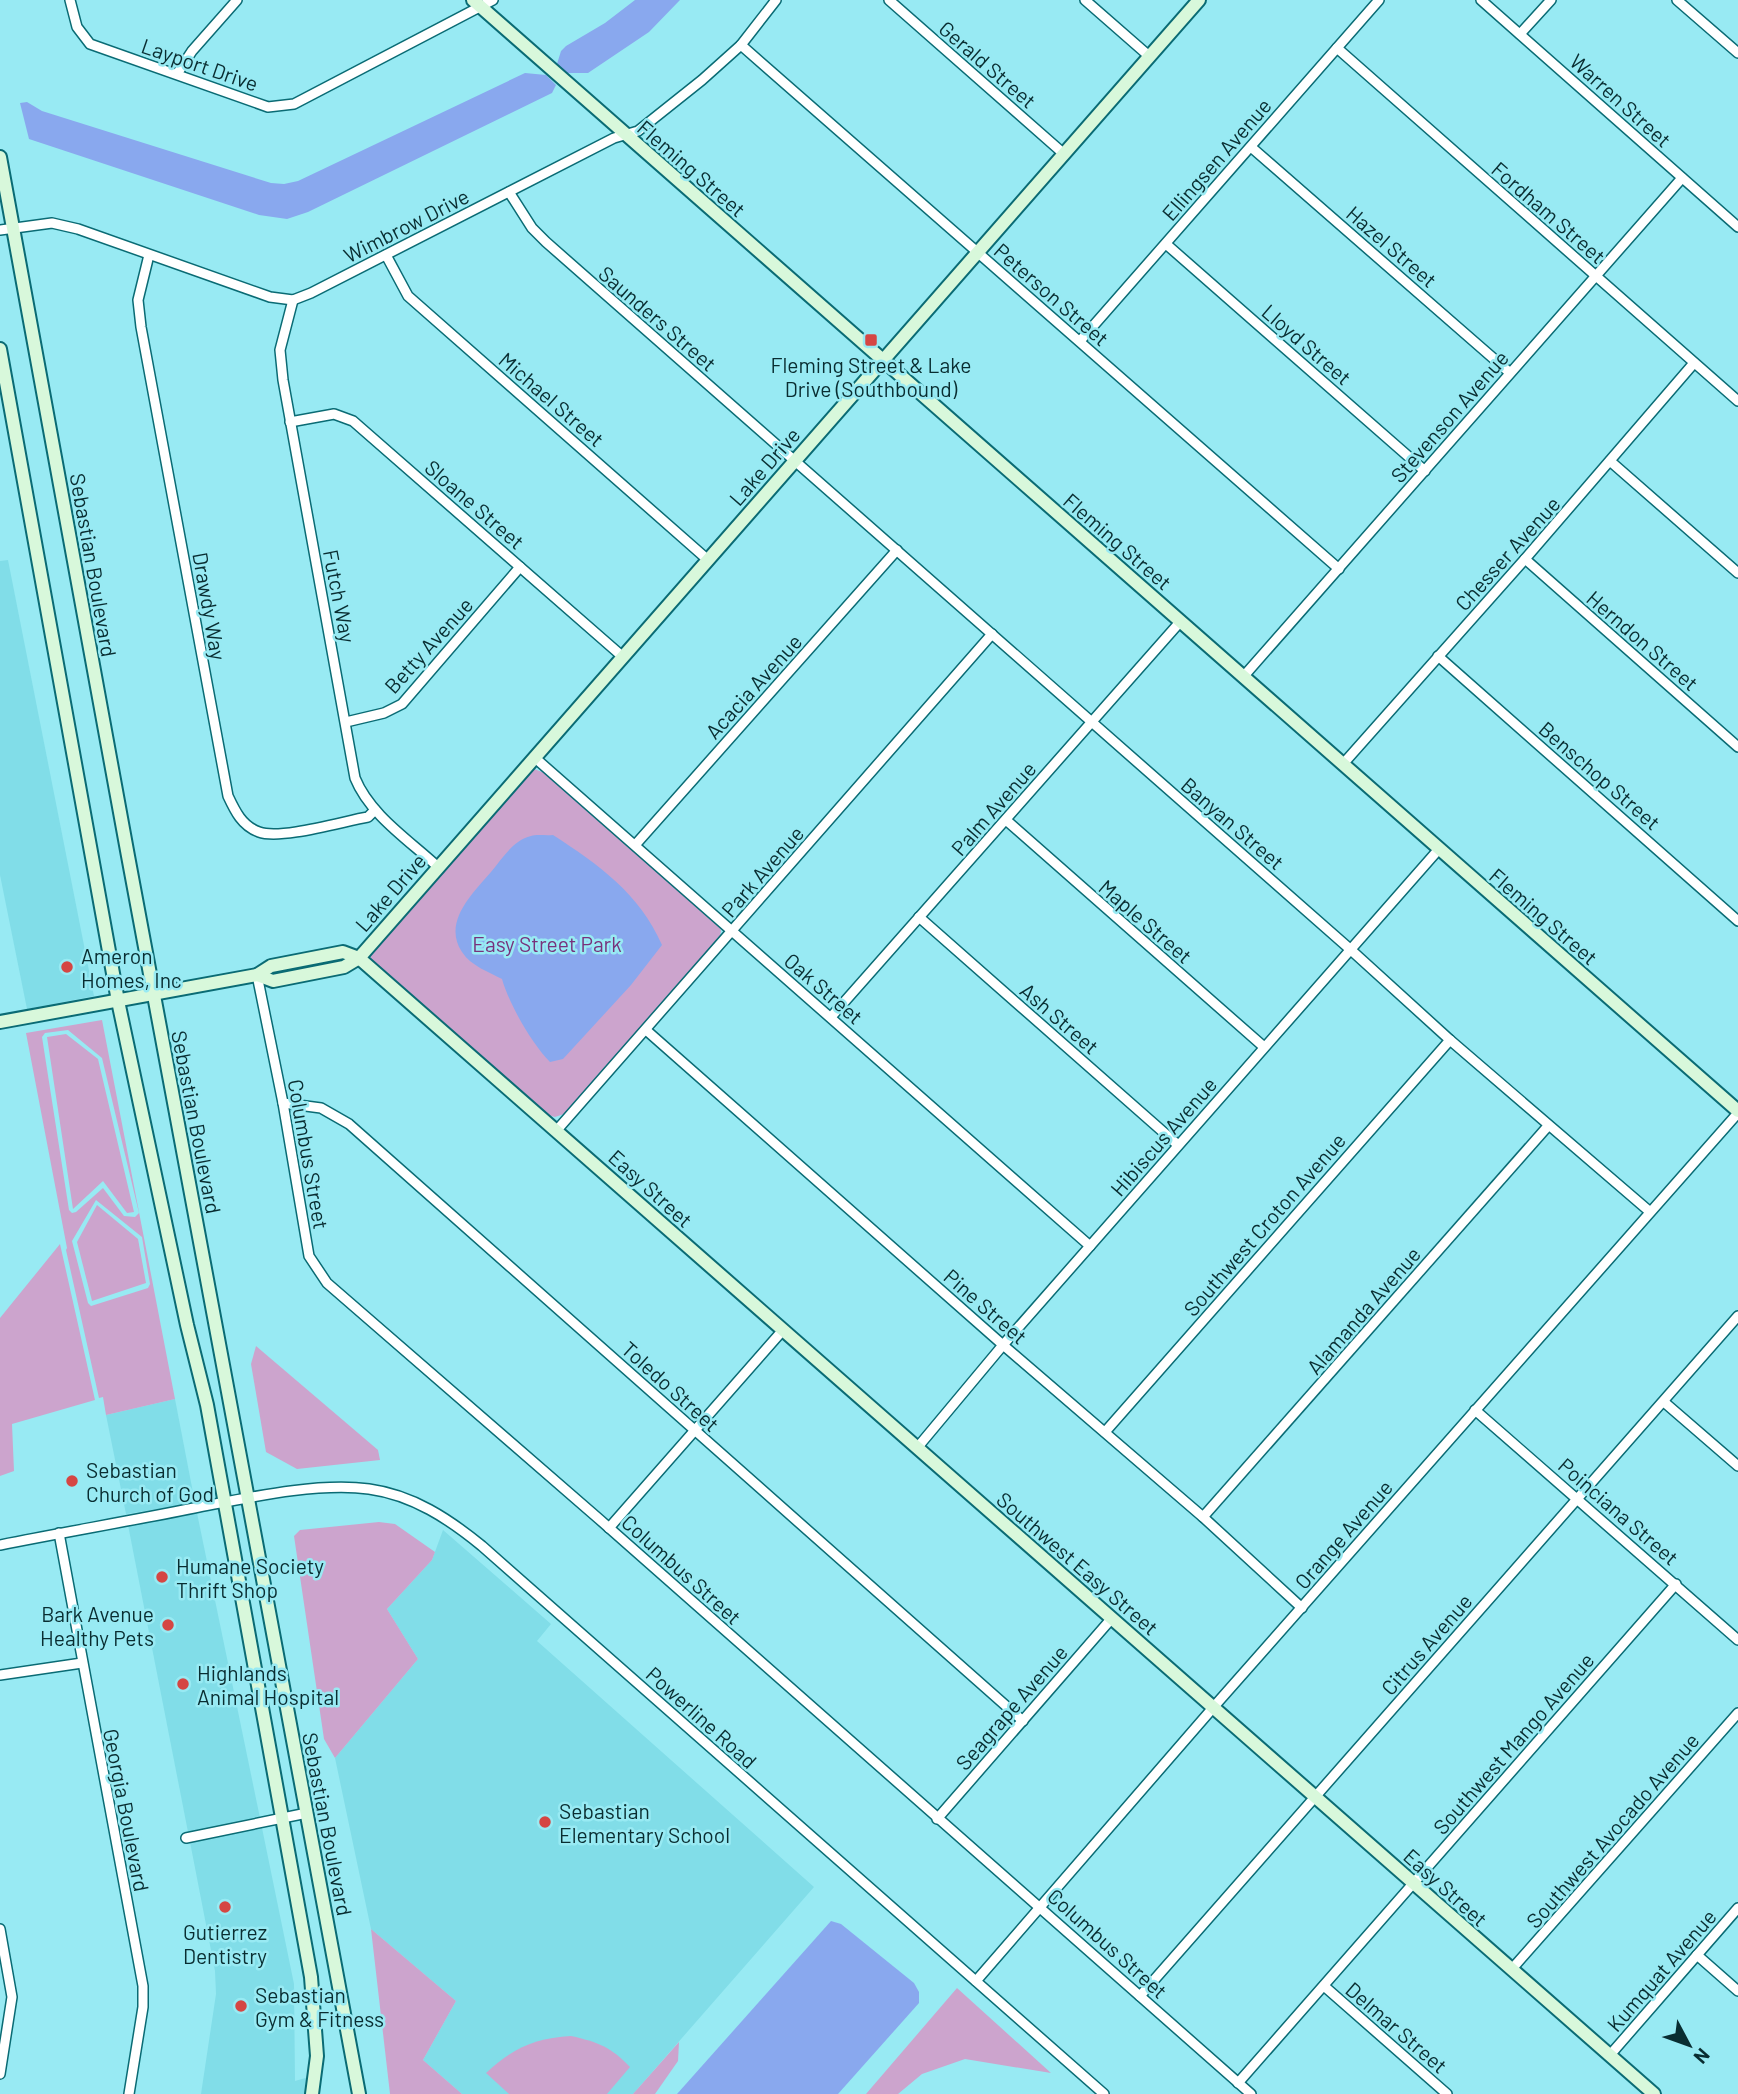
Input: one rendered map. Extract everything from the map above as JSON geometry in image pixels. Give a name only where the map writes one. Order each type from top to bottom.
[{"type":"street","name":"Layport Drive","points":[[69,0],[77,27],[90,44],[268,107],[294,104],[477,4],[493,0]]},
{"type":"street","points":[[177,74],[192,51],[237,0]]},
{"type":"street","name":"Wimbrow Drive","points":[[293,300],[625,134],[638,131],[741,45],[776,0]]},
{"type":"street","name":"Gerald Street","points":[[889,0],[1064,154]]},
{"type":"street","points":[[1085,0],[1149,56]]},
{"type":"street","name":"Lake Drive","points":[[359,958],[1199,0]]},
{"type":"street","name":"Ellingsen Avenue","points":[[1080,341],[1379,0]]},
{"type":"street","name":"Warren Street","points":[[1481,0],[1738,227]]},
{"type":"street","points":[[1520,34],[1551,0]]},
{"type":"street","points":[[1677,0],[1738,53]]},
{"type":"street","name":"Fleming Street","points":[[477,4],[1738,1112]]},
{"type":"street","name":"Peterson Street","points":[[741,45],[1339,569]]},
{"type":"street","name":"Fordham Street","points":[[1338,48],[1738,401]]},
{"type":"street","name":"Hazel Street","points":[[1251,146],[1509,372]]},
{"type":"street","name":"Sebastian Boulevard","points":[[0,157],[6,229],[154,994],[359,2094]]},
{"type":"street","name":"Stevenson Avenue","points":[[1243,677],[1682,178]]},
{"type":"street","name":"Saunders Street","points":[[509,192],[532,228],[546,242],[794,461]]},
{"type":"street","points":[[6,229],[52,223],[78,229],[270,298],[293,300]]},
{"type":"street","name":"Lloyd Street","points":[[1166,244],[1425,471]]},
{"type":"street","name":"Drawdy Way","points":[[149,255],[138,300],[141,327],[228,796],[238,818],[259,832],[277,835],[368,817],[375,810]]},
{"type":"street","name":"Michael Street","points":[[386,255],[408,296],[708,560]]},
{"type":"street","name":"Futch Way","points":[[293,300],[280,350],[290,422],[355,778],[361,794],[375,810],[438,867]]},
{"type":"street","name":"Sebastian Boulevard","points":[[0,349],[118,1001],[187,1325],[207,1405],[282,1819],[314,2002],[317,2056],[312,2094]]},
{"type":"street","name":"Chesser Avenue","points":[[1343,764],[1694,363]]},
{"type":"street","name":"Sloane Street","points":[[290,422],[334,414],[353,421],[622,657]]},
{"type":"street","name":"Banyan Street","points":[[794,461],[1548,1126],[1649,1211]]},
{"type":"street","points":[[1610,461],[1738,573]]},
{"type":"street","name":"Acacia Avenue","points":[[636,844],[897,550]]},
{"type":"street","name":"Herndon Street","points":[[1525,559],[1738,747]]},
{"type":"street","name":"Betty Avenue","points":[[346,722],[384,713],[402,704],[520,568]]},
{"type":"street","name":"Palm Avenue","points":[[831,1017],[1180,622]]},
{"type":"street","name":"Park Avenue","points":[[557,1130],[992,634]]},
{"type":"street","name":"Benschop Street","points":[[1438,656],[1738,921]]},
{"type":"street","name":"Oak Street","points":[[534,757],[1090,1246]]},
{"type":"street","name":"Maple Street","points":[[1006,820],[1264,1048]]},
{"type":"street","name":"Hibiscus Avenue","points":[[917,1448],[1003,1345],[1440,849]]},
{"type":"street","name":"Ash Street","points":[[919,917],[1178,1145]]},
{"type":"street","points":[[0,1022],[257,975],[271,966],[343,952],[359,958]]},
{"type":"street","name":"Easy Street","points":[[359,958],[917,1448]]},
{"type":"street","name":"Columbus Street","points":[[257,975],[283,1103],[309,1256],[327,1283],[1251,2094]]},
{"type":"street","name":"Pine Street","points":[[646,1030],[1003,1345],[1203,1517],[1302,1608]]},
{"type":"street","name":"Southwest Croton Avenue","points":[[1105,1432],[1450,1040]]},
{"type":"street","name":"Toledo Street","points":[[283,1103],[321,1108],[349,1124],[1023,1721]]},
{"type":"street","name":"Orange Avenue","points":[[976,1981],[1738,1112]]},
{"type":"street","name":"Alamanda Avenue","points":[[1203,1517],[1548,1126]]},
{"type":"street","name":"Citrus Avenue","points":[[1140,1996],[1738,1316]]},
{"type":"street","points":[[609,1528],[783,1330]]},
{"type":"street","points":[[1664,1402],[1738,1466]]},
{"type":"street","name":"Poinciana Street","points":[[1475,1410],[1738,1640]]},
{"type":"street","name":"Southwest Easy Street","points":[[917,1448],[1214,1707]]},
{"type":"street","name":"Powerline Road","points":[[0,1545],[225,1503],[324,1488],[370,1489],[418,1503],[450,1520],[482,1546],[1104,2094]]},
{"type":"street","name":"Georgia Boulevard","points":[[59,1533],[143,1986],[143,2007],[129,2094]]},
{"type":"street","name":"Southwest Mango Avenue","points":[[1238,2083],[1676,1584]]},
{"type":"street","name":"Seagrape Avenue","points":[[937,1819],[1112,1618]]},
{"type":"street","points":[[0,1675],[82,1663]]},
{"type":"street","name":"Easy Street","points":[[1214,1707],[1654,2094]]},
{"type":"street","name":"Southwest Avocado Avenue","points":[[1511,1970],[1738,1713]]},
{"type":"street","points":[[186,1838],[307,1813]]},
{"type":"street","name":"Kumquat Avenue","points":[[1610,2055],[1738,1908]]},
{"type":"street","points":[[0,1929],[12,1997],[0,2074]]},
{"type":"street","points":[[1697,1955],[1738,1991]]},
{"type":"street","name":"Delmar Street","points":[[1324,1986],[1447,2094]]},
{"type":"shaded area","points":[[635,0],[680,0],[649,32],[588,73],[567,73],[557,64],[561,51],[566,46],[605,23]]},
{"type":"shaded area","points":[[525,73],[546,75],[556,85],[552,93],[308,212],[287,219],[259,215],[29,139],[20,103],[27,102],[42,111],[271,183],[284,184],[298,181]]},
{"type":"shaded area","points":[[8,560],[94,996],[27,1009],[0,875],[0,561]]},
{"type":"shaded area","points":[[553,835],[602,869],[630,895],[653,927],[662,945],[631,985],[563,1059],[550,1062],[522,1023],[502,979],[466,957],[457,941],[456,930],[462,909],[513,846],[531,836]]},
{"type":"shaded area","points":[[175,1399],[195,1503],[126,1514],[106,1415]]},
{"type":"shaded area","points":[[197,1513],[260,1818],[188,1832],[128,1525]]},
{"type":"shaded area","name":"Sebastian Elementary School","points":[[443,1530],[551,1624],[537,1641],[814,1887],[633,2094],[462,2094],[423,2060],[456,2001],[371,1929],[335,1758],[418,1659],[387,1609],[432,1560]]},
{"type":"shaded area","points":[[262,1828],[294,1984],[295,2081],[309,2077],[307,2094],[201,2094],[216,1994],[215,1971],[190,1842]]},
{"type":"shaded area","points":[[831,1921],[841,1924],[914,1983],[919,1992],[919,2003],[838,2094],[677,2094]]},
{"type":"green space","name":"Easy Street Park","points":[[534,769],[545,773],[718,923],[721,931],[719,941],[567,1113],[555,1117],[545,1114],[373,963],[370,956],[375,946],[526,772]]},
{"type":"green space","points":[[102,1020],[175,1399],[106,1415],[103,1397],[99,1398],[66,1250],[26,1033]],"holes":[[[68,1030],[102,1058],[139,1213],[135,1217],[124,1216],[103,1188],[76,1212],[69,1210],[42,1037],[45,1033]],[[96,1200],[142,1237],[150,1284],[148,1288],[91,1306],[72,1241]]]},
{"type":"green space","points":[[66,1034],[98,1059],[134,1212],[127,1213],[103,1181],[73,1209],[47,1037]]},
{"type":"green space","points":[[97,1205],[138,1239],[146,1283],[92,1301],[77,1242]]},
{"type":"green space","points":[[60,1244],[95,1400],[12,1424],[14,1471],[0,1476],[0,1318]]},
{"type":"green space","points":[[256,1346],[378,1450],[380,1460],[297,1469],[266,1452],[251,1364]]},
{"type":"green space","points":[[379,1522],[395,1524],[435,1552],[432,1560],[387,1609],[418,1659],[335,1758],[324,1739],[294,1536],[300,1530]]},
{"type":"green space","points":[[371,1929],[456,2001],[423,2060],[462,2094],[390,2094]]},
{"type":"green space","points":[[957,1988],[1051,2073],[965,2059],[922,2074],[898,2094],[866,2094]]},
{"type":"green space","points":[[571,2036],[604,2046],[630,2067],[607,2094],[509,2094],[486,2073],[525,2046],[546,2039]]},
{"type":"green space","points":[[679,2042],[678,2061],[655,2094],[633,2094]]},
{"type":"place","name":"Fleming Street & Lake Drive (Southbound)","points":[[871,340]]},
{"type":"place","name":"Ameron Homes, Inc","points":[[67,967]]},
{"type":"place","name":"Sebastian Church of God","points":[[72,1481]]},
{"type":"place","name":"Humane Society Thrift Shop","points":[[162,1577]]},
{"type":"place","name":"Bark Avenue Healthy Pets","points":[[168,1625]]},
{"type":"place","name":"Highlands Animal Hospital","points":[[183,1684]]},
{"type":"place","name":"Sebastian Elementary School","points":[[545,1822]]},
{"type":"place","name":"Gutierrez Dentistry","points":[[225,1907]]},
{"type":"place","name":"Sebastian Gym & Fitness","points":[[241,2006]]}]
